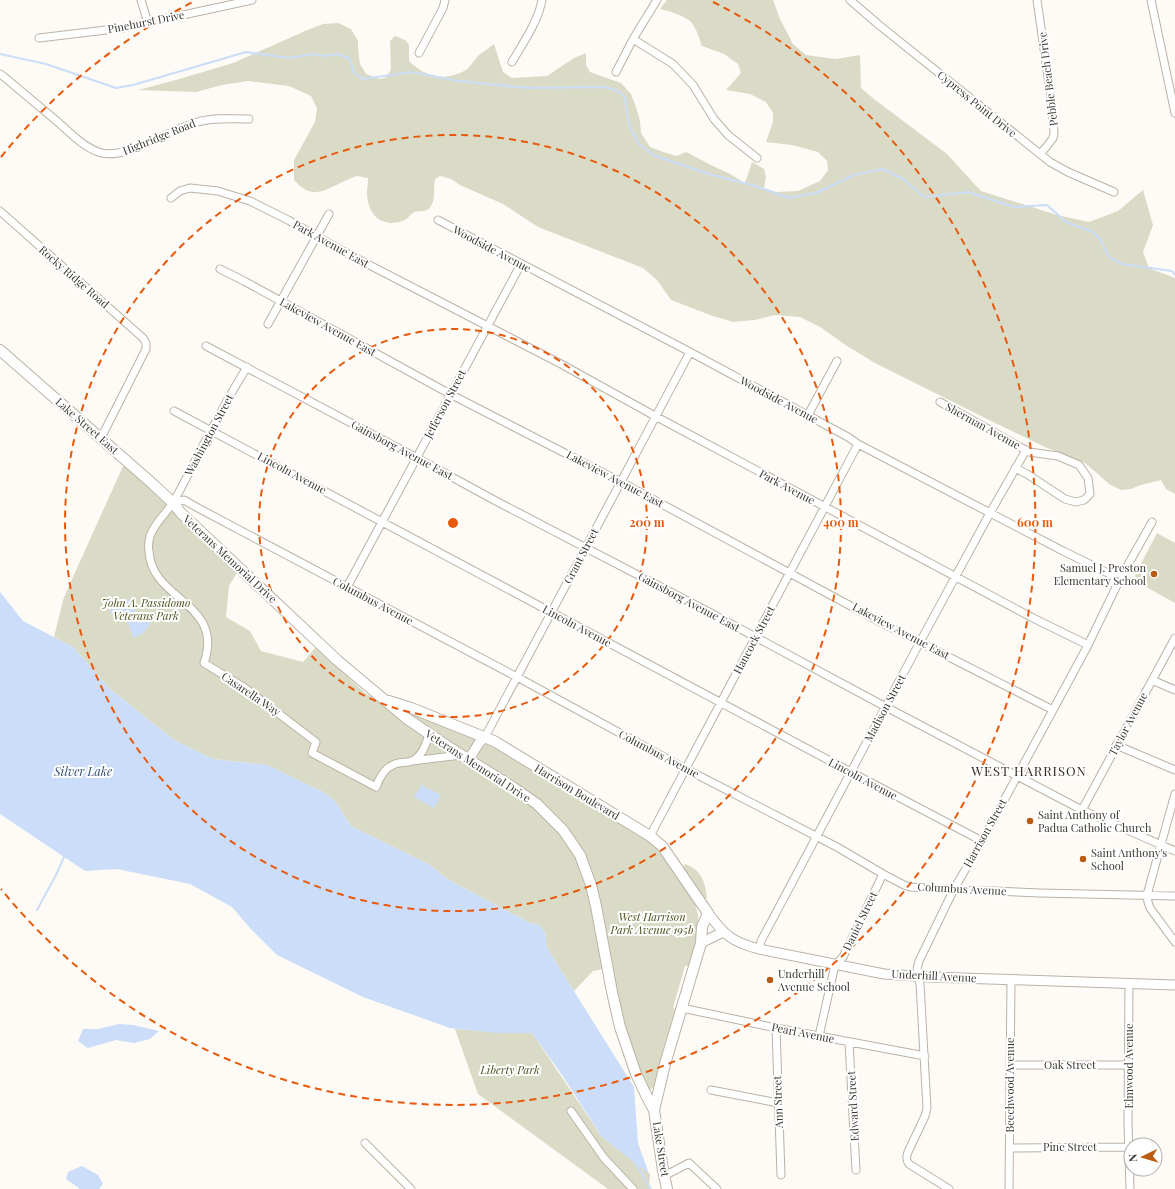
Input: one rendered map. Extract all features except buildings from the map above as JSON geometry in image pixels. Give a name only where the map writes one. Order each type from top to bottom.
[{"type":"main road","name":"Lake Street East","points":[[0,350],[102,438],[173,503]]},
{"type":"main road","name":"Veterans Memorial Drive","points":[[173,503],[181,513],[337,660],[406,718],[537,804],[563,830],[580,855],[590,885],[596,906],[612,992],[624,1039],[636,1074],[654,1110]]},
{"type":"main road","name":"Harrison Boulevard","points":[[385,700],[411,708],[494,741],[650,836],[662,846],[708,913]]},
{"type":"main road","points":[[654,1110],[665,1064],[701,944],[702,927],[708,913]]},
{"type":"main road","name":"Lake Street","points":[[654,1110],[667,1189]]},
{"type":"street","points":[[141,0],[148,23]]},
{"type":"street","name":"Pinehurst Drive","points":[[39,38],[94,32],[148,23],[252,0]]},
{"type":"street","points":[[418,53],[443,8],[445,0]]},
{"type":"street","points":[[512,62],[536,20],[541,8],[542,0]]},
{"type":"street","points":[[616,72],[657,0]]},
{"type":"street","name":"Cypress Point Drive","points":[[850,0],[1050,162],[1068,172],[1114,192]]},
{"type":"street","name":"Pebble Beach Drive","points":[[1038,0],[1052,105],[1054,133],[1053,138],[1040,154]]},
{"type":"street","points":[[1151,0],[1175,114]]},
{"type":"street","points":[[634,39],[673,64],[693,85],[714,119],[728,135],[757,158]]},
{"type":"street","name":"Highridge Road","points":[[0,74],[81,142],[97,152],[105,154],[112,155],[122,153],[184,126],[200,121],[249,119]]},
{"type":"street","name":"Park Avenue East","points":[[171,198],[180,191],[190,188],[228,193],[250,201],[487,327]]},
{"type":"street","name":"Rocky Ridge Road","points":[[0,211],[143,338],[146,343],[146,349],[102,438]]},
{"type":"street","points":[[268,324],[328,214]]},
{"type":"street","name":"Woodside Avenue","points":[[438,220],[690,352],[808,415],[858,444],[1120,580]]},
{"type":"street","name":"Jefferson Street","points":[[347,587],[521,264]]},
{"type":"street","name":"Lakeview Avenue East","points":[[220,269],[450,394],[621,482],[884,624],[1053,710]]},
{"type":"street","name":"Park Avenue","points":[[487,327],[561,364],[824,507],[1031,617],[1088,644]]},
{"type":"street","name":"Gainsborg Avenue East","points":[[206,346],[1016,776],[1082,810],[1175,851]]},
{"type":"street","name":"Grant Street","points":[[466,757],[485,737],[690,352]]},
{"type":"street","points":[[808,415],[837,361]]},
{"type":"street","name":"Washington Street","points":[[173,503],[246,367]]},
{"type":"street","name":"Sherman Avenue","points":[[940,402],[1026,450]]},
{"type":"street","name":"Lincoln Avenue","points":[[174,411],[720,703],[982,841]]},
{"type":"street","name":"Hancock Street","points":[[650,836],[858,444]]},
{"type":"street","points":[[1015,468],[1027,474],[1065,499],[1076,502],[1084,500],[1090,494],[1088,478],[1079,465],[1058,456],[1026,450]]},
{"type":"street","name":"Madison Street","points":[[759,949],[761,942],[920,642],[1026,450]]},
{"type":"street","name":"Columbus Avenue","points":[[173,503],[184,500],[517,677],[686,769],[817,837],[904,885],[910,887],[1040,893],[1175,896]]},
{"type":"street","name":"Casarella Way","points":[[173,503],[157,523],[150,536],[149,551],[151,567],[158,578],[198,615],[204,626],[208,640],[207,653],[204,663],[245,688],[316,742],[312,753],[376,787],[388,768],[400,762],[410,762]]},
{"type":"street","name":"Harrison Street","points":[[949,1189],[910,1164],[906,1156],[927,1112],[920,984],[917,969],[919,961],[954,889],[982,841],[1053,710],[1120,580],[1152,522]]},
{"type":"street","name":"Taylor Avenue","points":[[1082,810],[1175,638]]},
{"type":"street","points":[[1152,680],[1175,690]]},
{"type":"street","points":[[410,762],[419,756],[429,734]]},
{"type":"street","points":[[1116,745],[1175,770]]},
{"type":"street","points":[[410,762],[466,757]]},
{"type":"street","points":[[1175,794],[1147,895],[1150,908],[1175,942]]},
{"type":"street","name":"Daniel Street","points":[[820,1036],[835,965],[843,957],[883,874]]},
{"type":"street","name":"Underhill Avenue","points":[[708,913],[723,932],[742,944],[759,949],[884,974],[1175,986]]},
{"type":"street","points":[[701,944],[723,932]]},
{"type":"street","name":"Beechwood Avenue","points":[[1009,1189],[1011,980]]},
{"type":"street","name":"Elmwood Avenue","points":[[1129,984],[1129,1137]]},
{"type":"street","name":"Pearl Avenue","points":[[682,1008],[776,1028],[925,1056]]},
{"type":"street","name":"Ann Street","points":[[776,1028],[781,1175]]},
{"type":"street","name":"Edward Street","points":[[849,1042],[856,1170]]},
{"type":"street","name":"Oak Street","points":[[1010,1065],[1130,1065]]},
{"type":"street","points":[[711,1090],[778,1103]]},
{"type":"street","points":[[571,1111],[604,1158],[633,1189]]},
{"type":"street","points":[[365,1143],[411,1189]]},
{"type":"street","name":"Pine Street","points":[[1010,1148],[1123,1147]]},
{"type":"street","points":[[664,1176],[689,1163],[717,1189]]},
{"type":"street","name":"Elmwood Avenue","points":[[1130,1177],[1130,1189]]},
{"type":"green space","points":[[667,0],[773,0],[780,19],[793,44],[806,55],[836,59],[860,55],[861,88],[947,154],[981,191],[1057,215],[1089,222],[1118,211],[1143,190],[1153,225],[1143,252],[1149,268],[1175,278],[1175,494],[1166,489],[1161,480],[1131,489],[1121,490],[1109,484],[1085,463],[1047,448],[875,363],[820,327],[800,317],[775,315],[755,320],[733,322],[671,300],[657,280],[643,268],[538,227],[503,204],[460,185],[451,179],[440,176],[435,179],[433,203],[428,210],[414,212],[405,220],[390,223],[378,219],[370,209],[367,194],[368,178],[356,176],[320,192],[308,191],[294,180],[294,160],[315,122],[317,108],[311,96],[289,86],[248,81],[222,85],[196,92],[138,90],[233,63],[323,24],[338,23],[351,29],[358,41],[360,64],[366,74],[380,79],[387,77],[391,69],[390,41],[395,36],[405,40],[409,45],[409,61],[428,74],[442,77],[457,74],[466,70],[479,55],[494,44],[503,72],[512,78],[547,76],[574,58],[586,53],[586,65],[590,72],[621,83],[631,94],[640,121],[641,133],[650,147],[677,156],[686,152],[745,183],[752,162],[764,169],[766,177],[764,188],[776,192],[798,191],[820,181],[828,170],[827,161],[818,152],[792,145],[766,142],[773,122],[773,113],[766,102],[750,94],[726,90],[741,73],[738,64],[724,54],[702,46],[695,28],[689,20],[677,14],[660,9]]},
{"type":"green space","name":"John A. Passidomo Veterans Park","points":[[124,464],[238,571],[229,586],[226,617],[250,631],[261,651],[303,662],[316,647],[366,694],[377,699],[408,726],[498,782],[550,821],[573,853],[580,868],[591,905],[603,969],[593,971],[574,991],[547,948],[545,932],[539,925],[530,923],[447,879],[430,865],[351,826],[335,801],[323,792],[267,765],[213,759],[174,740],[110,689],[73,647],[54,637],[64,597]]},
{"type":"green space","points":[[1157,533],[1175,543],[1175,603],[1137,582],[1135,575]]},
{"type":"green space","points":[[407,712],[475,738],[476,740],[471,750],[465,752],[407,714]]},
{"type":"green space","name":"West Harrison Park Avenue 195b","points":[[489,743],[560,786],[565,792],[651,841],[659,848],[692,897],[698,915],[698,932],[688,966],[685,966],[673,1008],[675,1009],[656,1081],[652,1089],[646,1089],[623,1025],[604,926],[569,833],[478,760],[477,754],[482,746]]},
{"type":"green space","points":[[685,864],[699,873],[702,877],[707,898],[704,900],[683,868]]},
{"type":"green space","name":"Liberty Park","points":[[455,1029],[532,1033],[602,1137],[650,1174],[649,1189],[608,1189],[478,1094]]},
{"type":"water","name":"Silver Lake","points":[[0,592],[23,621],[73,647],[110,689],[174,740],[213,759],[267,765],[323,792],[335,801],[351,826],[430,865],[447,879],[530,923],[539,925],[545,932],[547,948],[634,1087],[638,1143],[649,1174],[602,1137],[562,1075],[532,1033],[497,1033],[450,1028],[363,997],[277,955],[250,928],[232,907],[190,884],[117,869],[85,871],[0,814]]},
{"type":"water","points":[[111,599],[135,600],[135,613],[138,617],[151,622],[142,634],[133,638],[129,625],[120,614],[110,613]]},
{"type":"water","points":[[422,784],[424,785],[423,786],[441,795],[434,808],[414,797]]},
{"type":"water","points":[[119,1024],[133,1025],[159,1031],[150,1039],[134,1043],[116,1040],[88,1048],[78,1041],[83,1029],[98,1029]]},
{"type":"water","points":[[82,1166],[98,1175],[103,1184],[99,1189],[80,1189],[66,1179],[68,1172]]},
{"type":"waterway","points":[[0,54],[46,64],[116,88],[133,85],[246,52],[289,58],[313,54],[326,56],[338,54],[350,59],[354,73],[363,79],[412,72],[458,81],[529,88],[605,87],[618,91],[625,97],[629,126],[639,144],[653,155],[709,174],[752,185],[789,198],[816,193],[854,175],[883,169],[903,179],[924,197],[968,192],[1014,207],[1047,205],[1066,222],[1093,232],[1100,239],[1109,257],[1122,264],[1172,271],[1175,275]]},
{"type":"waterway","points":[[37,910],[64,857]]},
{"type":"waterway","points":[[635,1163],[651,1189]]},
{"type":"place","name":"Samuel J. Preston Elementary School","points":[[1154,574]]},
{"type":"place","name":"Saint Anthony of Padua Catholic Church","points":[[1030,821]]},
{"type":"place","name":"Saint Anthony's School","points":[[1083,859]]},
{"type":"place","name":"Underhill Avenue School","points":[[770,980]]},
{"type":"district","name":"WEST HARRISON","points":[[1029,771]]}]
